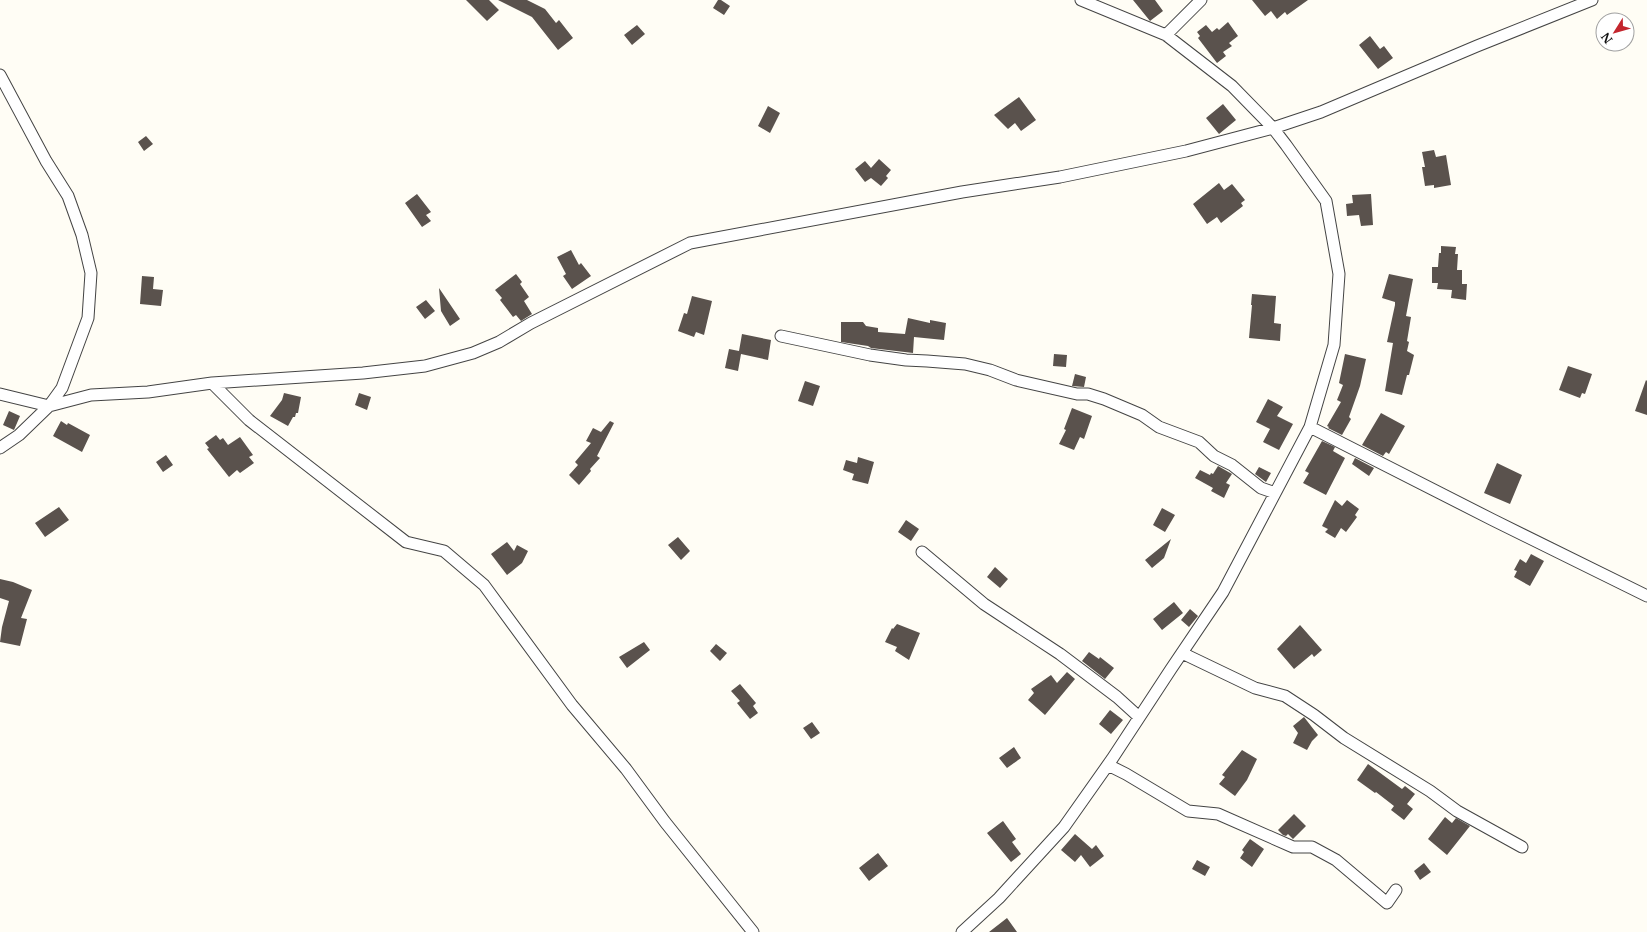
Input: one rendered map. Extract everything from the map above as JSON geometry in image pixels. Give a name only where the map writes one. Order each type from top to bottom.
[{"type":"street","points":[[962,932],[999,898],[1064,827],[1108,765],[1223,592],[1310,427],[1334,345],[1339,274],[1326,201],[1273,128],[1232,86],[1166,35],[1080,0]]},
{"type":"street","points":[[1166,35],[1201,0]]},
{"type":"street","points":[[0,394],[49,406],[91,395],[148,392],[212,383],[363,373],[425,366],[473,353],[499,342],[531,323],[690,243],[962,192],[1060,177],[1186,152],[1273,128],[1321,112],[1477,46],[1592,0]]},
{"type":"street","points":[[0,75],[46,160],[68,196],[82,235],[91,272],[88,318],[62,388],[49,406],[18,435],[0,448]]},
{"type":"street","points":[[781,336],[870,355],[906,360],[965,364],[990,370],[1016,380],[1077,394],[1088,394],[1142,415],[1159,426],[1199,442],[1214,456],[1232,466],[1261,488],[1275,492]]},
{"type":"street","points":[[212,383],[248,420],[406,542],[444,551],[484,585],[572,705],[626,769],[665,822],[753,932]]},
{"type":"street","points":[[1310,427],[1647,596]]},
{"type":"street","points":[[922,552],[984,604],[1060,654],[1117,697],[1139,717]]},
{"type":"street","points":[[1182,653],[1255,688],[1285,696],[1314,715],[1344,738],[1430,790],[1457,810],[1522,847]]},
{"type":"street","points":[[1108,765],[1188,811],[1218,814],[1293,847],[1312,847],[1336,860],[1387,903],[1396,890]]},
{"type":"building","points":[[466,0],[489,0],[499,10],[487,21]]},
{"type":"building","points":[[498,0],[527,0],[545,9],[556,23],[559,20],[573,38],[558,50],[532,17]]},
{"type":"building","points":[[718,0],[721,0],[730,6],[724,15],[713,8]]},
{"type":"building","points":[[1133,0],[1155,0],[1163,11],[1150,21]]},
{"type":"building","points":[[1252,0],[1308,0],[1287,15],[1285,12],[1277,19],[1271,11],[1265,16]]},
{"type":"building","points":[[1228,22],[1238,36],[1229,43],[1232,46],[1223,52],[1226,56],[1217,63],[1198,38],[1200,36],[1197,32],[1206,25],[1212,32],[1217,28],[1219,30]]},
{"type":"building","points":[[637,25],[645,34],[632,45],[624,35]]},
{"type":"building","points":[[1370,36],[1380,49],[1384,46],[1393,58],[1378,69],[1359,45]]},
{"type":"building","points":[[1019,97],[1036,120],[1021,131],[1015,123],[1008,129],[994,115]]},
{"type":"building","points":[[1223,104],[1236,120],[1219,134],[1206,118]]},
{"type":"building","points":[[768,106],[780,113],[770,133],[758,126]]},
{"type":"building","points":[[146,136],[153,144],[144,151],[138,142]]},
{"type":"building","points":[[1434,150],[1436,157],[1446,155],[1451,185],[1434,188],[1434,185],[1425,186],[1422,167],[1425,167],[1422,152]]},
{"type":"building","points":[[879,159],[891,170],[886,176],[888,178],[881,186],[871,178],[865,182],[855,169],[865,161],[871,168]]},
{"type":"building","points":[[1219,183],[1224,190],[1232,184],[1245,200],[1241,203],[1243,206],[1221,223],[1217,217],[1207,224],[1193,204]]},
{"type":"building","points":[[417,194],[431,212],[426,215],[431,221],[422,227],[405,203]]},
{"type":"building","points":[[1371,194],[1373,225],[1361,226],[1359,215],[1347,216],[1346,204],[1353,203],[1352,195]]},
{"type":"building","points":[[1441,246],[1456,247],[1455,254],[1458,254],[1457,270],[1462,270],[1462,284],[1467,284],[1466,300],[1451,298],[1452,290],[1437,289],[1438,283],[1432,283],[1432,267],[1438,267]]},
{"type":"building","points":[[571,250],[579,265],[581,263],[591,276],[572,289],[563,276],[566,274],[557,257]]},
{"type":"building","points":[[516,274],[522,282],[520,284],[529,297],[524,301],[532,314],[521,321],[516,315],[513,317],[500,300],[502,298],[495,290]]},
{"type":"building","points":[[1389,274],[1413,279],[1406,316],[1411,317],[1407,351],[1414,355],[1402,395],[1385,391],[1393,343],[1387,342],[1395,305],[1395,302],[1382,298]]},
{"type":"building","points":[[142,276],[154,277],[153,289],[163,290],[161,306],[140,304]]},
{"type":"building","points":[[439,288],[460,319],[450,326],[441,311]]},
{"type":"building","points":[[1252,294],[1276,296],[1274,323],[1281,324],[1280,341],[1249,338]]},
{"type":"building","points":[[692,296],[712,301],[704,335],[696,332],[694,337],[678,331],[684,313],[687,314]]},
{"type":"building","points":[[426,300],[435,311],[425,319],[416,307]]},
{"type":"building","points":[[908,318],[930,323],[930,320],[946,323],[944,340],[914,337],[913,353],[871,348],[868,346],[841,342],[841,322],[863,322],[866,326],[878,328],[878,332],[905,334]]},
{"type":"building","points":[[742,334],[771,340],[768,360],[741,354],[738,371],[725,368],[729,349],[739,351]]},
{"type":"building","points":[[1054,354],[1067,355],[1066,367],[1053,366]]},
{"type":"building","points":[[1345,354],[1366,359],[1360,386],[1349,417],[1351,419],[1342,435],[1328,428],[1329,427],[1327,426],[1341,402],[1337,400],[1343,385],[1339,383]]},
{"type":"building","points":[[1568,366],[1592,374],[1585,394],[1582,393],[1580,398],[1559,390]]},
{"type":"building","points":[[1075,374],[1086,377],[1084,387],[1072,386]]},
{"type":"building","points":[[1646,380],[1647,381],[1647,415],[1635,411]]},
{"type":"building","points":[[805,381],[820,386],[813,406],[798,401]]},
{"type":"building","points":[[284,393],[301,397],[298,413],[296,413],[295,417],[293,417],[288,426],[270,416],[282,400]]},
{"type":"building","points":[[359,393],[371,397],[367,410],[355,405]]},
{"type":"building","points":[[1268,399],[1283,407],[1277,416],[1293,424],[1279,450],[1263,442],[1270,429],[1256,422]]},
{"type":"building","points":[[1072,408],[1092,416],[1084,439],[1080,437],[1074,450],[1059,444],[1066,430],[1064,429]]},
{"type":"building","points":[[9,411],[20,416],[14,430],[3,425]]},
{"type":"building","points":[[1381,413],[1405,426],[1389,454],[1386,452],[1383,456],[1362,445]]},
{"type":"building","points":[[61,421],[67,425],[68,423],[90,435],[82,452],[53,436]]},
{"type":"building","points":[[610,421],[614,423],[597,456],[600,458],[579,485],[569,475],[578,465],[575,462],[591,443],[586,441],[593,428],[601,432]]},
{"type":"building","points":[[216,435],[220,440],[223,438],[228,445],[240,437],[253,455],[249,457],[254,463],[240,473],[237,470],[229,477],[207,449],[209,448],[205,443]]},
{"type":"building","points":[[1322,441],[1335,447],[1333,451],[1345,458],[1326,495],[1303,483],[1309,473],[1305,471]]},
{"type":"building","points":[[166,455],[173,465],[163,472],[156,462]]},
{"type":"building","points":[[858,457],[874,462],[868,484],[852,480],[854,474],[843,470],[846,460],[857,463]]},
{"type":"building","points":[[1355,458],[1374,468],[1369,476],[1352,464]]},
{"type":"building","points":[[1497,463],[1522,475],[1510,504],[1484,493]]},
{"type":"building","points":[[1218,466],[1232,474],[1226,483],[1230,485],[1224,498],[1211,491],[1213,488],[1195,478],[1200,470],[1210,475],[1211,473],[1213,474]]},
{"type":"building","points":[[1259,467],[1271,473],[1266,482],[1255,474]]},
{"type":"building","points":[[1335,500],[1342,506],[1347,500],[1359,509],[1355,515],[1357,517],[1346,532],[1341,528],[1335,538],[1325,532],[1328,529],[1322,526]]},
{"type":"building","points":[[59,507],[69,520],[45,537],[35,523]]},
{"type":"building","points":[[1162,508],[1175,515],[1165,532],[1153,525]]},
{"type":"building","points":[[906,520],[919,529],[911,541],[898,532]]},
{"type":"building","points":[[678,537],[690,551],[681,560],[668,545]]},
{"type":"building","points":[[1171,539],[1164,558],[1152,568],[1145,560]]},
{"type":"building","points":[[507,542],[514,551],[517,545],[528,551],[522,563],[507,575],[491,554]]},
{"type":"building","points":[[1531,554],[1544,561],[1530,586],[1514,577],[1517,571],[1514,570],[1520,559],[1526,563]]},
{"type":"building","points":[[995,567],[1008,579],[1000,588],[987,577]]},
{"type":"building","points":[[0,579],[13,582],[32,590],[21,618],[27,619],[20,646],[0,642],[2,627],[9,601],[0,598]]},
{"type":"building","points":[[1174,602],[1183,613],[1162,630],[1153,619]]},
{"type":"building","points":[[1190,609],[1198,616],[1189,627],[1181,620]]},
{"type":"building","points":[[897,624],[920,633],[909,660],[895,651],[897,647],[885,642],[892,628],[893,629]]},
{"type":"building","points":[[1300,625],[1322,650],[1314,657],[1312,654],[1294,669],[1277,649]]},
{"type":"building","points":[[644,642],[650,650],[627,668],[619,657]]},
{"type":"building","points":[[716,644],[727,653],[720,661],[710,651]]},
{"type":"building","points":[[1089,652],[1099,659],[1100,657],[1114,668],[1105,679],[1082,661]]},
{"type":"building","points":[[1067,672],[1075,679],[1045,715],[1028,700],[1034,693],[1031,689],[1051,675],[1057,683]]},
{"type":"building","points":[[740,684],[756,703],[753,706],[758,713],[750,719],[737,703],[740,701],[731,691]]},
{"type":"building","points":[[1110,710],[1123,720],[1111,734],[1099,724]]},
{"type":"building","points":[[1304,717],[1318,735],[1312,741],[1307,750],[1293,743],[1298,733],[1293,726]]},
{"type":"building","points":[[812,722],[820,733],[811,739],[803,728]]},
{"type":"building","points":[[1014,747],[1021,758],[1007,768],[999,758]]},
{"type":"building","points":[[1242,750],[1257,759],[1247,780],[1235,796],[1219,784],[1225,777],[1222,775]]},
{"type":"building","points":[[1368,764],[1402,789],[1405,786],[1415,794],[1407,804],[1413,809],[1404,820],[1391,810],[1394,806],[1357,780]]},
{"type":"building","points":[[1294,814],[1306,826],[1293,839],[1288,834],[1286,836],[1283,835],[1278,830]]},
{"type":"building","points":[[1445,817],[1452,823],[1456,818],[1470,826],[1447,855],[1428,839]]},
{"type":"building","points":[[1003,821],[1016,839],[1012,842],[1021,854],[1011,862],[987,833]]},
{"type":"building","points":[[1075,834],[1092,849],[1096,845],[1104,856],[1090,867],[1081,855],[1075,862],[1061,850]]},
{"type":"building","points":[[1250,839],[1264,849],[1252,867],[1240,858],[1244,852],[1242,850]]},
{"type":"building","points":[[878,853],[888,866],[869,881],[859,868]]},
{"type":"building","points":[[1197,860],[1210,867],[1205,876],[1192,869]]},
{"type":"building","points":[[1424,863],[1431,872],[1420,880],[1414,871]]},
{"type":"building","points":[[1007,918],[1017,932],[989,932]]}]
